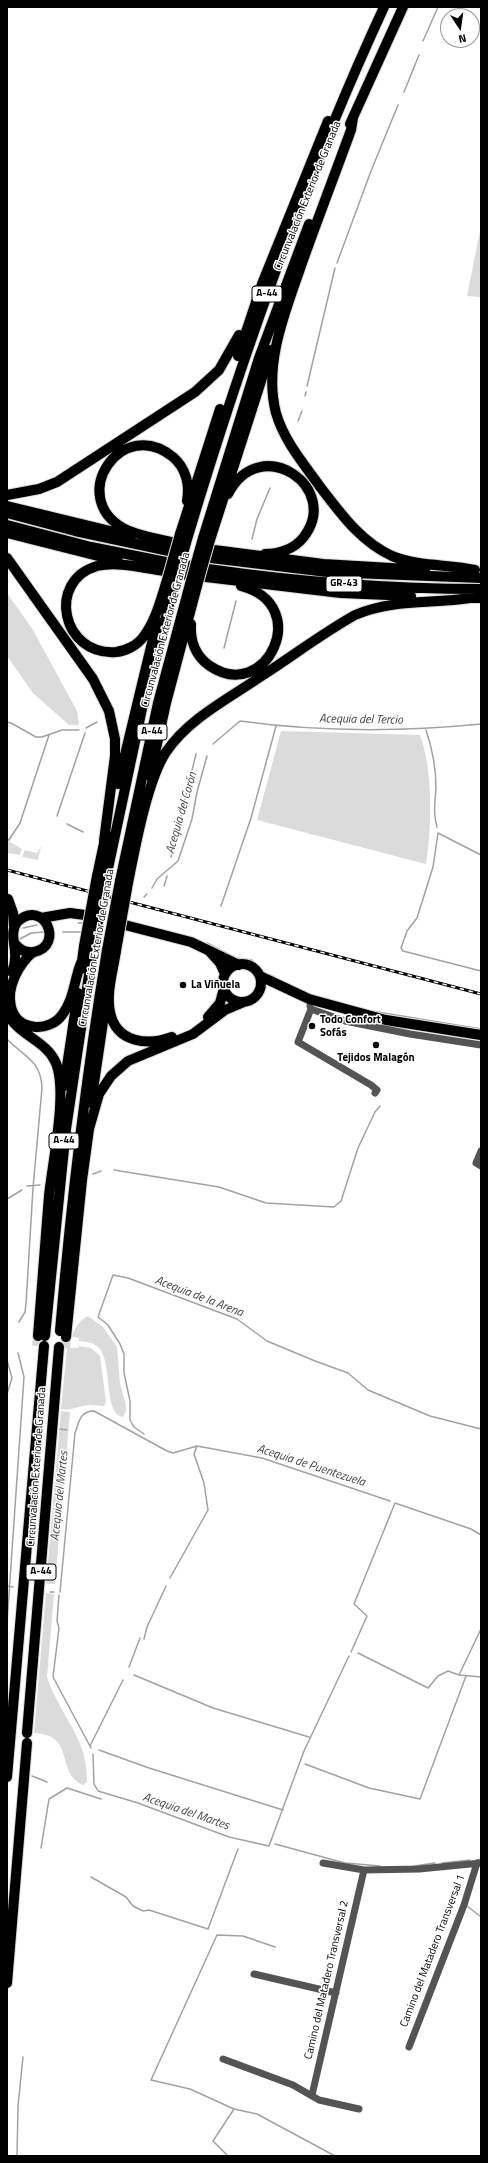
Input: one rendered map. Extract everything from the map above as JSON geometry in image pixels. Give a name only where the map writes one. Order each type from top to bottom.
[{"type":"highway","name":"Circunvalación Exterior de Granada","points":[[7,1777],[34,1454],[32,1444],[41,1341],[89,947],[101,877],[143,704],[168,574],[189,545],[224,421],[270,287],[361,57],[384,7]]},
{"type":"highway","name":"Circunvalación Exterior de Granada","points":[[7,1984],[55,1412],[58,1403],[71,1210],[86,1090],[157,710],[189,575],[206,539],[232,441],[262,350],[322,192],[353,118],[403,7]]},
{"type":"highway","points":[[184,517],[262,284],[322,133],[354,67],[361,57]]},
{"type":"highway","points":[[217,515],[256,393],[351,130],[353,118]]},
{"type":"highway","points":[[7,495],[39,489],[57,482],[195,392],[219,370],[230,355],[256,294],[262,284]]},
{"type":"highway","points":[[286,311],[275,354],[272,388],[276,414],[297,455],[346,520],[366,541],[392,556],[422,564],[479,573]]},
{"type":"highway","points":[[7,513],[75,531],[171,546],[157,538],[122,528],[114,522],[104,508],[99,490],[100,480],[104,471],[117,454],[127,448],[148,445],[158,447],[176,459],[182,467],[187,485],[184,517],[189,545]]},
{"type":"highway","points":[[206,539],[233,484],[239,477],[254,468],[274,466],[282,468],[299,477],[305,484],[312,499],[313,517],[310,526],[300,541],[284,551],[244,555]]},
{"type":"highway","points":[[7,506],[146,539],[157,538]]},
{"type":"highway","points":[[7,525],[91,547],[168,574]]},
{"type":"highway","points":[[7,533],[168,574]]},
{"type":"highway","name":"GR-43","points":[[244,555],[212,554],[327,572],[385,576],[479,573]]},
{"type":"highway","points":[[244,555],[388,568],[479,573]]},
{"type":"highway","points":[[7,558],[93,679],[109,710],[115,739],[115,756],[101,877]]},
{"type":"highway","points":[[141,568],[109,564],[89,570],[81,575],[73,584],[66,602],[67,620],[70,628],[81,642],[90,648],[107,653],[118,652],[128,649],[143,638],[149,630],[160,605]]},
{"type":"highway","name":"GR-43","points":[[224,580],[207,573],[367,586],[481,589]]},
{"type":"highway","points":[[104,841],[168,574]]},
{"type":"highway","points":[[189,575],[193,601],[190,632],[195,650],[206,663],[223,673],[242,674],[261,666],[268,658],[276,644],[279,628],[274,610],[262,596],[255,591],[224,580]]},
{"type":"highway","points":[[224,580],[341,593],[481,598]]},
{"type":"highway","points":[[124,882],[135,852],[158,767],[175,741],[186,729],[205,714],[355,615],[369,609],[399,602],[470,598]]},
{"type":"highway","points":[[135,852],[135,844],[166,703],[193,601]]},
{"type":"highway","points":[[7,898],[30,915],[41,918],[70,913],[84,915]]},
{"type":"highway","points":[[7,898],[13,913],[14,926],[12,934],[15,944],[15,964],[7,983]]},
{"type":"highway","points":[[70,913],[59,920],[50,933],[44,946],[33,952],[20,966],[13,983],[10,999],[11,1007],[17,1018],[29,1026],[45,1027],[58,1020],[64,1014],[69,1003],[81,963],[89,947]]},
{"type":"highway","points":[[14,926],[21,918],[30,915]]},
{"type":"highway","points":[[41,918],[48,927],[50,933]]},
{"type":"highway","points":[[125,925],[165,934],[207,950],[240,965],[252,967],[260,976],[287,989],[310,1004],[386,1020],[481,1035]]},
{"type":"highway","points":[[15,944],[22,950],[33,952]]},
{"type":"highway","points":[[112,951],[110,1012],[117,1027],[131,1039],[147,1042],[178,1035],[201,1023],[220,1004],[224,988],[225,974],[220,963],[207,950]]},
{"type":"highway","points":[[41,1341],[49,1197],[59,1109],[81,963]]},
{"type":"highway","points":[[225,974],[234,966],[240,965]]},
{"type":"highway","points":[[89,1129],[99,1094],[118,1068],[141,1055],[193,1034],[225,1010],[251,1000],[259,992],[261,987],[260,976]]},
{"type":"highway","points":[[63,1342],[98,1052],[110,984]]},
{"type":"highway","points":[[224,988],[229,997],[238,1002],[244,1002]]},
{"type":"highway","points":[[259,992],[268,989],[287,989]]},
{"type":"highway","points":[[7,1012],[17,1027],[43,1046],[55,1061],[60,1078],[59,1109]]},
{"type":"street","points":[[376,1093],[376,1090],[371,1085],[298,1042],[310,1004],[345,1021],[410,1034],[481,1045]]},
{"type":"street","points":[[479,1164],[481,1151]]},
{"type":"street","points":[[322,1863],[364,1870],[419,1869],[479,1863]]},
{"type":"street","name":"Camino del Matadero Transversal 1","points":[[409,2047],[479,1863]]},
{"type":"street","name":"Camino del Matadero Transversal 2","points":[[312,2095],[364,1870]]},
{"type":"street","points":[[254,1974],[336,1992]]},
{"type":"street","points":[[223,2059],[293,2085],[319,2100],[359,2109]]},
{"type":"shaded area","points":[[481,226],[481,297],[467,296]]},
{"type":"shaded area","points":[[7,593],[33,630],[77,711],[79,725],[69,725],[33,693],[7,656]]},
{"type":"shaded area","points":[[281,731],[420,735],[427,764],[430,798],[426,864],[257,820]]},
{"type":"shaded area","points":[[7,840],[22,849],[20,855],[7,853]]},
{"type":"shaded area","points":[[41,846],[38,860],[22,857],[25,850],[37,853]]},
{"type":"shaded area","points":[[88,1316],[103,1327],[117,1347],[120,1384],[126,1404],[126,1411],[123,1417],[117,1413],[112,1406],[105,1362],[102,1353],[97,1346],[89,1342],[79,1341],[79,1338],[72,1337],[74,1330],[82,1320]]},
{"type":"shaded area","points":[[79,1346],[91,1348],[100,1356],[106,1402],[104,1406],[86,1405],[69,1409],[61,1409],[67,1348],[79,1348]]},
{"type":"shaded area","points":[[61,1411],[70,1412],[55,1584],[46,1584]]},
{"type":"shaded area","points":[[46,1593],[54,1594],[47,1677],[52,1691],[83,1752],[87,1782],[83,1785],[74,1779],[69,1771],[61,1747],[56,1740],[47,1735],[34,1733]]},
{"type":"waterway","points":[[423,41],[438,7]]},
{"type":"waterway","points":[[404,92],[419,55]]},
{"type":"waterway","points":[[337,263],[371,171],[398,105]]},
{"type":"waterway","points":[[307,386],[335,268]]},
{"type":"waterway","points":[[305,396],[306,392]]},
{"type":"waterway","points":[[298,421],[302,411]]},
{"type":"waterway","points":[[252,539],[257,519],[270,488]]},
{"type":"waterway","points":[[224,648],[236,601]]},
{"type":"waterway","name":"Acequia del Tercio","points":[[213,744],[240,721],[270,725],[360,730],[451,727],[481,724]]},
{"type":"waterway","points":[[7,722],[36,737],[42,737],[62,730],[79,730]]},
{"type":"waterway","points":[[86,728],[97,722]]},
{"type":"waterway","points":[[221,906],[251,818],[276,726]]},
{"type":"waterway","points":[[426,730],[432,751],[435,773],[435,813],[437,827]]},
{"type":"waterway","points":[[57,816],[85,733]]},
{"type":"waterway","points":[[7,839],[9,840],[20,823],[49,735]]},
{"type":"waterway","points":[[171,857],[196,754]]},
{"type":"waterway","name":"Acequia del Corón","points":[[152,888],[157,879],[178,861],[192,819],[197,792],[207,756]]},
{"type":"waterway","points":[[67,824],[83,832]]},
{"type":"waterway","points":[[481,855],[438,833],[433,867],[417,918],[407,931],[401,948],[403,951],[481,971]]},
{"type":"waterway","points":[[164,886],[167,876]]},
{"type":"waterway","name":"Acequia del Corón","points":[[144,897],[147,894]]},
{"type":"waterway","name":"Acequia del Corón","points":[[78,923],[84,923]]},
{"type":"waterway","name":"Acequia del Corón","points":[[23,928],[37,925]]},
{"type":"waterway","points":[[20,939],[31,933],[44,932]]},
{"type":"waterway","points":[[63,932],[83,932]]},
{"type":"waterway","points":[[207,943],[236,958],[252,960],[265,973],[275,977]]},
{"type":"waterway","points":[[372,1011],[481,1029]]},
{"type":"waterway","points":[[7,1039],[35,1065],[41,1079],[42,1088],[33,1188],[26,1304],[25,1312],[19,1322]]},
{"type":"waterway","points":[[114,1170],[219,1187],[266,1203],[334,1207],[341,1201],[358,1148],[375,1112],[380,1106]]},
{"type":"waterway","points":[[93,1174],[101,1171]]},
{"type":"waterway","points":[[27,1186],[40,1185]]},
{"type":"waterway","points":[[7,1199],[22,1190]]},
{"type":"waterway","name":"Acequia de la Arena","points":[[144,1434],[134,1427],[130,1420],[130,1401],[124,1373],[124,1354],[120,1344],[108,1325],[98,1317],[113,1275],[128,1278],[237,1319],[267,1341],[348,1373],[368,1390],[430,1416],[481,1429]]},
{"type":"waterway","points":[[7,1623],[24,1377],[18,1353]]},
{"type":"waterway","points":[[7,1360],[12,1378],[7,1394]]},
{"type":"waterway","name":"Acequia de Puentezuela","points":[[60,1592],[75,1433],[79,1421],[83,1415],[89,1411],[94,1411],[173,1453],[197,1446],[262,1458],[390,1501]]},
{"type":"waterway","points":[[60,1429],[67,1430]]},
{"type":"waterway","points":[[170,1578],[208,1510],[204,1483],[194,1454],[197,1446]]},
{"type":"waterway","points":[[351,1652],[367,1616],[354,1604],[395,1503],[471,1529],[481,1535]]},
{"type":"waterway","points":[[7,1586],[13,1587]]},
{"type":"waterway","points":[[144,1639],[147,1627],[166,1586]]},
{"type":"waterway","name":"Acequia del Martes","points":[[59,1595],[57,1621],[59,1628],[53,1677],[91,1748]]},
{"type":"waterway","points":[[459,1675],[481,1629]]},
{"type":"waterway","points":[[129,1667],[140,1638]]},
{"type":"waterway","name":"Acequia del Martes","points":[[358,1653],[428,1688],[438,1676],[448,1671],[459,1675],[481,1677]]},
{"type":"waterway","name":"Acequia del Martes","points":[[93,1754],[94,1784],[98,1791],[138,1803],[229,1837],[269,1846],[304,1751],[349,1656]]},
{"type":"waterway","name":"Acequia del Martes","points":[[134,1675],[213,1708],[309,1737]]},
{"type":"waterway","name":"Acequia del Martes","points":[[305,1764],[369,1788],[420,1799],[466,1676]]},
{"type":"waterway","name":"Acequia del Martes","points":[[90,1746],[123,1680]]},
{"type":"waterway","name":"Acequia del Martes","points":[[99,1750],[149,1768],[283,1810]]},
{"type":"waterway","points":[[32,1776],[47,1782]]},
{"type":"waterway","points":[[41,1848],[49,1799],[67,1788],[101,1799]]},
{"type":"waterway","points":[[275,1844],[345,1863],[380,1866]]},
{"type":"waterway","points":[[91,1877],[126,1897],[133,1906],[143,1911],[149,1910],[208,1929],[238,1849]]},
{"type":"waterway","points":[[477,1860],[481,1859]]},
{"type":"waterway","points":[[442,1863],[470,1860]]},
{"type":"waterway","points":[[414,1866],[435,1863]]},
{"type":"waterway","points":[[467,1906],[481,1917]]},
{"type":"waterway","points":[[275,1947],[243,1936],[217,1935],[151,2080],[190,2089],[234,2109],[257,2114],[335,2156]]},
{"type":"waterway","points":[[17,2156],[18,2106],[23,2057]]},
{"type":"waterway","points":[[228,2156],[213,2141],[234,2109]]},
{"type":"tunnel","points":[[37,1346],[38,1336]]},
{"type":"tunnel","points":[[65,1348],[66,1337]]},
{"type":"railway","points":[[7,870],[481,994]]},
{"type":"place","name":"La Viñuela","points":[[183,985]]},
{"type":"place","name":"Todo Confort Sofás","points":[[312,1026]]},
{"type":"place","name":"Tejidos Malagón","points":[[376,1045]]}]
